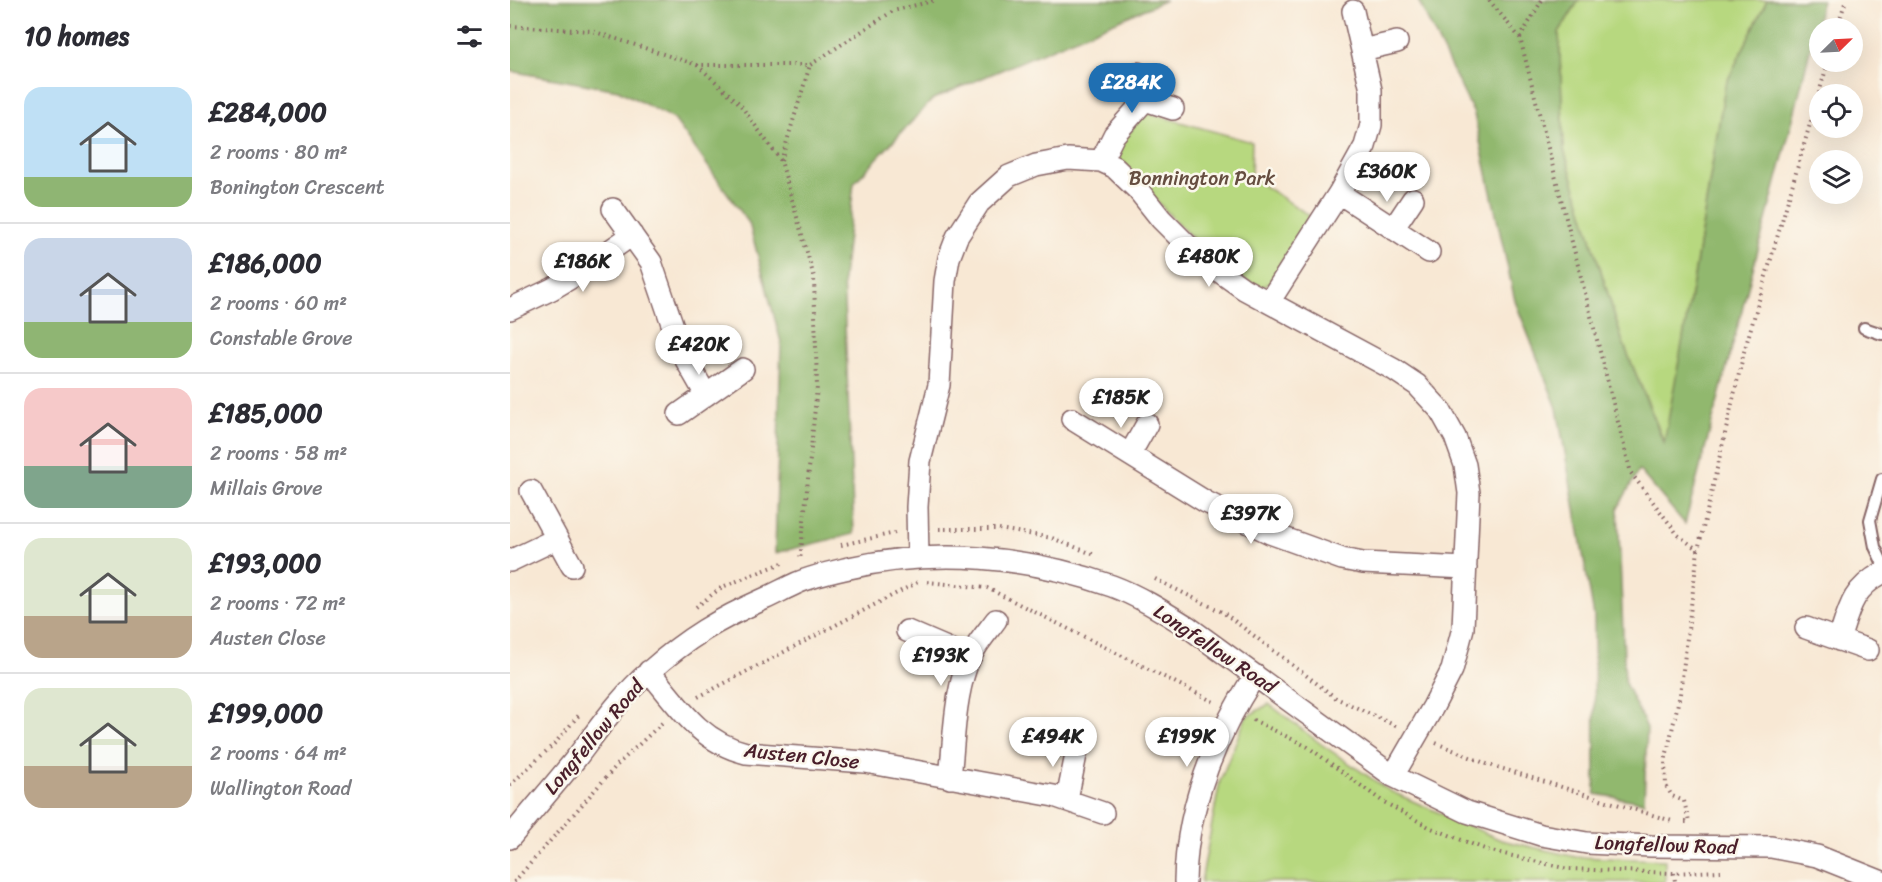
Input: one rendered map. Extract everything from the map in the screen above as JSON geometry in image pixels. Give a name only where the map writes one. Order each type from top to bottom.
[{"type":"street","points":[[1269,302],[1339,193],[1365,146],[1371,124],[1371,90],[1353,11]]},
{"type":"street","points":[[1362,50],[1397,42]]},
{"type":"street","points":[[1138,73],[1145,99]]},
{"type":"street","points":[[1145,99],[1173,109]]},
{"type":"street","points":[[1101,161],[1114,135],[1145,99]]},
{"type":"street","points":[[918,557],[920,461],[939,385],[945,281],[949,258],[957,237],[979,203],[1010,176],[1036,165],[1068,159],[1101,161],[1114,167],[1130,182],[1161,219],[1200,257],[1244,289],[1393,369],[1418,386],[1440,411],[1455,437],[1465,465],[1469,493],[1463,628],[1452,670],[1394,776]]},
{"type":"street","points":[[1339,193],[1429,252]]},
{"type":"street","points":[[1393,229],[1413,200]]},
{"type":"street","points":[[613,209],[655,271],[682,353],[706,394]]},
{"type":"street","points":[[510,309],[574,276],[632,235]]},
{"type":"street","points":[[679,414],[743,369]]},
{"type":"street","points":[[1072,419],[1206,502],[1270,532],[1342,559],[1363,563],[1466,567]]},
{"type":"street","points":[[1130,454],[1146,424]]},
{"type":"street","points":[[531,491],[572,566]]},
{"type":"street","points":[[510,561],[556,539]]},
{"type":"street","name":"Longfellow Road","points":[[512,830],[572,763],[627,692],[693,635],[798,582],[873,563],[918,557],[983,558],[1022,562],[1074,574],[1114,587],[1155,607],[1188,627],[1394,776],[1467,812],[1541,836],[1587,843],[1674,847],[1771,847],[1817,856],[1882,882]]},
{"type":"street","points":[[1839,639],[1851,603],[1859,590],[1870,579],[1882,573]]},
{"type":"street","points":[[950,778],[961,686],[970,658],[996,620]]},
{"type":"street","points":[[1806,628],[1868,650]]},
{"type":"street","points":[[907,631],[970,658]]},
{"type":"street","name":"Austen Close","points":[[650,671],[678,707],[707,737],[729,749],[746,753],[864,762],[1054,796],[1103,813]]},
{"type":"street","points":[[1185,882],[1189,828],[1210,759],[1232,711],[1255,675]]},
{"type":"street","points":[[1067,800],[1078,744]]},
{"type":"lane","points":[[1864,328],[1882,334]]},
{"type":"lane","points":[[1882,478],[1870,520],[1875,547],[1882,562]]},
{"type":"path","points":[[510,26],[592,31],[697,65],[810,64],[893,11],[936,0]]},
{"type":"path","points":[[1489,0],[1520,38],[1631,473],[1678,535],[1698,550]]},
{"type":"path","points":[[1520,38],[1542,0]]},
{"type":"path","points":[[1840,18],[1846,0]]},
{"type":"path","points":[[781,160],[810,64]]},
{"type":"path","points":[[697,65],[739,103],[781,160],[814,277],[817,387],[798,582]]},
{"type":"path","points":[[1148,576],[1224,614],[1336,698],[1417,736],[1486,764],[1675,822],[1689,822],[1684,801],[1672,796],[1666,786],[1665,762],[1680,694],[1698,550],[1744,352],[1825,72]]},
{"type":"path","points":[[833,547],[878,535],[917,530],[999,529],[1052,538],[1105,559]]},
{"type":"path","points":[[688,614],[722,587],[811,553]]},
{"type":"path","points":[[514,882],[616,766],[678,707],[920,581],[987,588],[1232,711]]},
{"type":"path","points":[[510,785],[555,743],[582,710]]},
{"type":"path","points":[[1674,847],[1675,822]]},
{"type":"green space","points":[[510,0],[1166,0],[933,99],[854,183],[843,278],[854,534],[775,553],[781,342],[749,223],[674,119],[618,90],[510,71]]},
{"type":"green space","points":[[1418,0],[1579,0],[1559,32],[1564,150],[1622,340],[1664,443],[1725,86],[1767,0],[1822,0],[1818,18],[1809,18],[1809,53],[1794,115],[1685,524],[1639,470],[1618,508],[1625,683],[1647,728],[1644,802],[1595,794],[1594,616],[1557,408],[1515,301],[1474,114]]},
{"type":"green space","points":[[1579,0],[1767,0],[1725,86],[1665,444],[1622,340],[1564,150],[1559,32]]},
{"type":"green space","name":"Bonnington Park","points":[[1148,113],[1252,142],[1251,177],[1310,216],[1270,283],[1263,287],[1245,280],[1206,251],[1186,233],[1119,160],[1119,145],[1142,116]]},
{"type":"green space","points":[[1269,704],[1321,744],[1390,791],[1501,840],[1576,857],[1665,860],[1665,882],[1201,882],[1220,781],[1246,717]]}]
